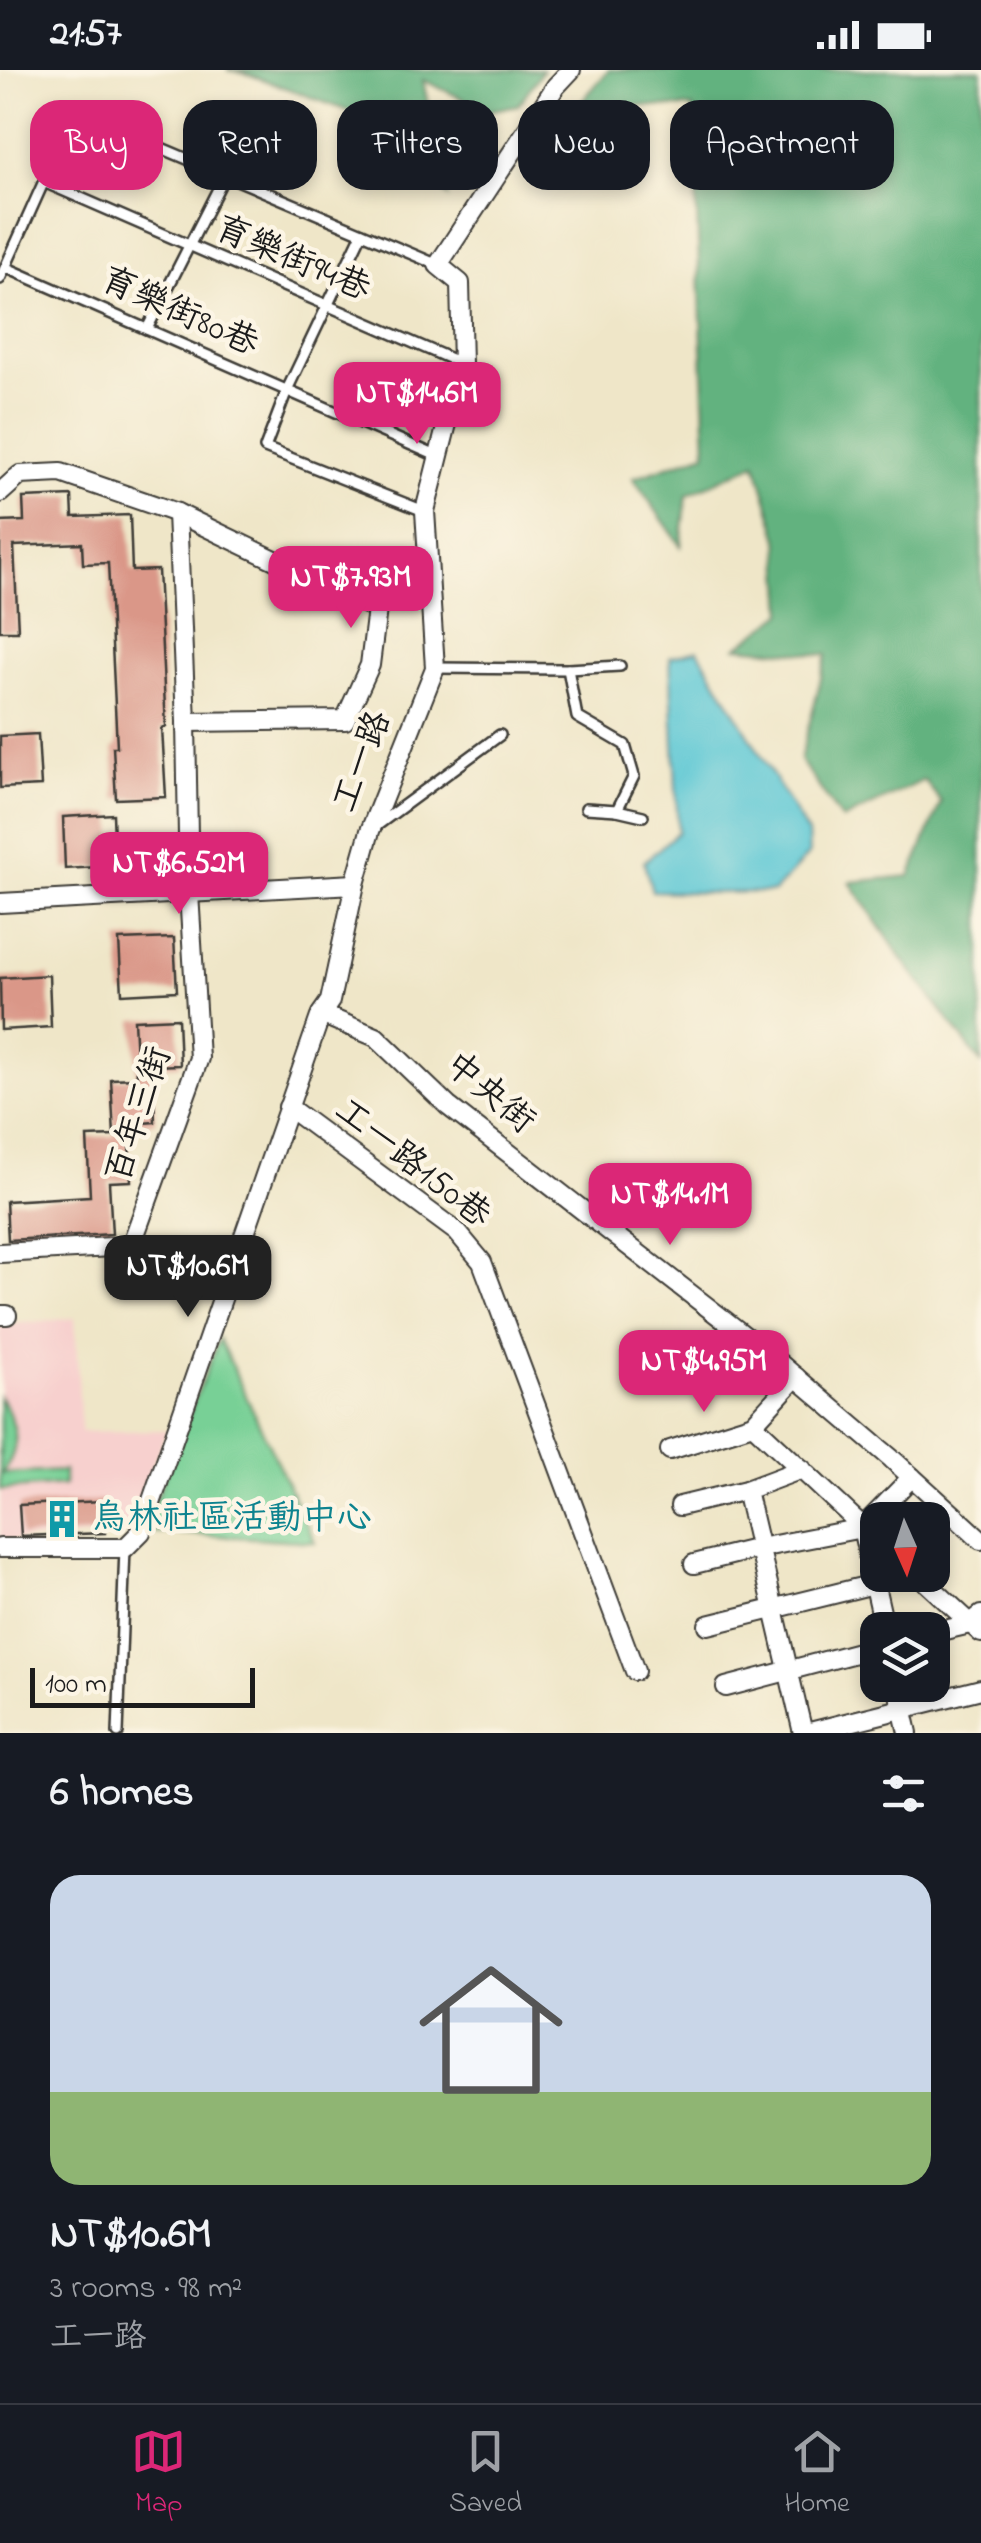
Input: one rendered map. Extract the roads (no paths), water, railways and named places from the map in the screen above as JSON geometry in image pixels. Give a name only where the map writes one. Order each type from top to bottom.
[{"type":"street","points":[[438,265],[556,86],[571,70]]},
{"type":"street","name":"工一路","points":[[125,1548],[140,1532],[321,1014],[330,1001],[370,831],[435,668],[425,512],[462,364],[460,283],[438,265]]},
{"type":"street","points":[[0,492],[20,474],[61,474],[176,512],[377,609],[370,665],[345,720],[186,722]]},
{"type":"street","name":"百年三街","points":[[0,1252],[131,1246],[199,1058],[189,893],[176,512]]},
{"type":"street","points":[[0,903],[355,884]]},
{"type":"street","name":"中央街","points":[[321,1014],[376,1038],[448,1106],[796,1377],[981,1540]]},
{"type":"street","name":"工一路150巷","points":[[288,1108],[457,1232],[482,1262],[635,1671]]},
{"type":"street","points":[[670,1450],[753,1424],[796,1377]]},
{"type":"street","points":[[753,1424],[860,1526]]},
{"type":"street","points":[[680,1506],[746,1490],[802,1469]]},
{"type":"street","points":[[888,1502],[912,1478]]},
{"type":"street","points":[[746,1490],[804,1733],[981,1690]]},
{"type":"street","points":[[694,1564],[860,1528]]},
{"type":"street","points":[[0,1548],[125,1548]]},
{"type":"street","points":[[708,1625],[860,1588]]},
{"type":"street","points":[[938,1592],[977,1624]]},
{"type":"street","points":[[950,1629],[977,1624]]},
{"type":"street","points":[[726,1687],[860,1651]]},
{"type":"street","points":[[901,1702],[908,1733]]},
{"type":"lane","points":[[0,279],[41,190]]},
{"type":"lane","name":"育樂街94巷","points":[[62,190],[462,364]]},
{"type":"lane","points":[[147,329],[218,190]]},
{"type":"lane","points":[[260,190],[438,265]]},
{"type":"lane","points":[[362,233],[287,390],[265,448],[425,512]]},
{"type":"lane","name":"育樂街80巷","points":[[7,268],[438,457]]},
{"type":"lane","points":[[435,668],[620,666]]},
{"type":"lane","points":[[568,669],[577,717],[624,745],[634,776],[617,810]]},
{"type":"lane","points":[[370,831],[500,734]]},
{"type":"lane","points":[[586,808],[643,816]]},
{"type":"lane","points":[[118,1733],[125,1548]]},
{"type":"water","points":[[698,650],[808,834],[809,854],[774,892],[652,891],[644,862],[678,832],[670,657]]},
{"type":"place","name":"烏林社區活動中心","points":[[62,1519]]}]
